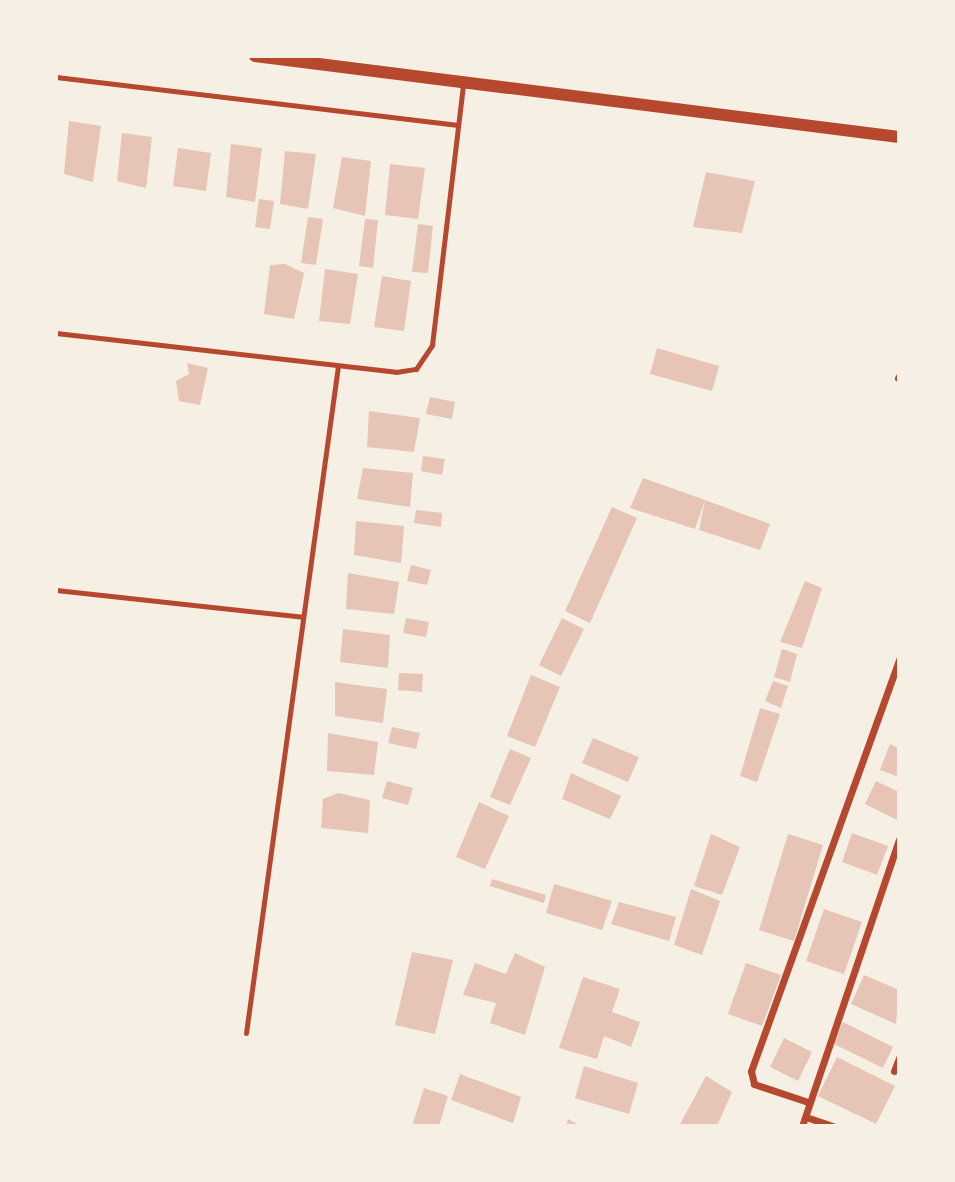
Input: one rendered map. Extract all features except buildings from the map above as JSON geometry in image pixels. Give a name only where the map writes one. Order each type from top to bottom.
[{"type":"street","points":[[256,56],[463,85],[899,137]]},
{"type":"street","points":[[808,1102],[754,1084],[751,1072],[899,659]]},
{"type":"street","points":[[802,1126],[899,840]]},
{"type":"street","points":[[894,1071],[899,1058]]},
{"type":"street","points":[[806,1117],[832,1126]]},
{"type":"lane","points":[[56,76],[458,125]]},
{"type":"lane","points":[[56,333],[396,372],[427,359],[463,85]]},
{"type":"lane","points":[[246,1033],[338,366]]},
{"type":"lane","points":[[56,590],[303,618]]}]
